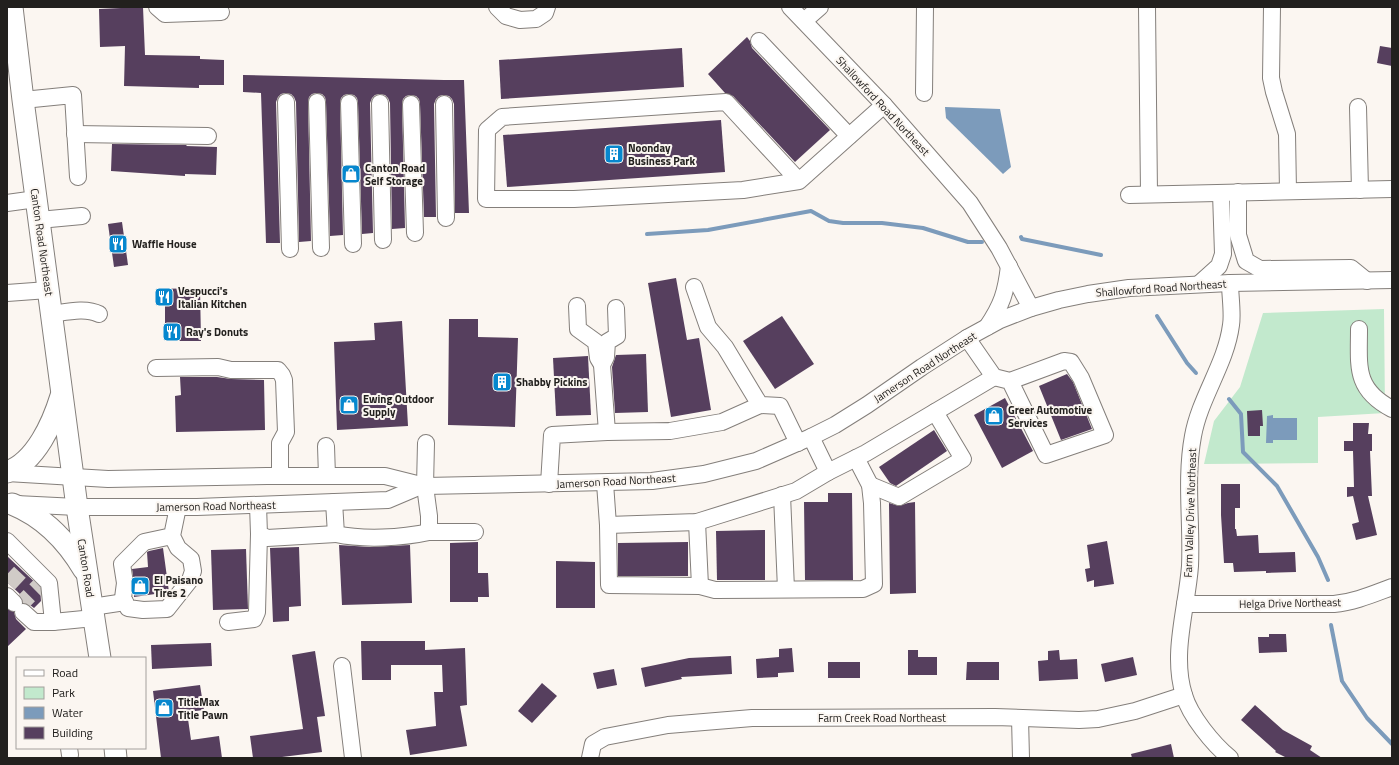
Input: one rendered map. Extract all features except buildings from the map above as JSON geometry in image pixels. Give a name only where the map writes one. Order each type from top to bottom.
[{"type":"main road","name":"Canton Road Northeast","points":[[12,7],[73,477]]},
{"type":"main road","points":[[7,472],[21,463],[32,453],[41,441],[56,413],[62,393]]},
{"type":"main road","name":"Canton Road","points":[[73,477],[100,657]]},
{"type":"main road","points":[[10,504],[26,510],[56,532],[87,575]]},
{"type":"street","points":[[157,7],[165,14],[221,12]]},
{"type":"street","points":[[497,7],[506,16],[520,20],[536,19],[545,13],[547,7]]},
{"type":"street","points":[[796,11],[820,7]]},
{"type":"street","points":[[924,93],[925,7]]},
{"type":"street","points":[[1148,7],[1149,194]]},
{"type":"street","points":[[1272,7],[1271,78],[1287,134],[1288,191]]},
{"type":"street","name":"Shallowford Road Northeast","points":[[796,11],[884,105],[970,203],[1009,266],[1031,308],[1088,294],[1129,288],[1230,283],[1392,280]]},
{"type":"street","points":[[759,41],[849,136]]},
{"type":"street","points":[[23,100],[73,94],[78,176]]},
{"type":"street","points":[[286,102],[290,250]]},
{"type":"street","points":[[316,102],[321,248]]},
{"type":"street","points":[[799,181],[726,102],[502,117],[486,130],[486,199],[574,199],[735,190],[799,181],[884,105]]},
{"type":"street","points":[[349,103],[353,244]]},
{"type":"street","points":[[380,104],[383,240]]},
{"type":"street","points":[[411,104],[415,233]]},
{"type":"street","points":[[444,104],[446,218]]},
{"type":"street","points":[[1358,107],[1360,190]]},
{"type":"street","points":[[75,134],[208,136]]},
{"type":"street","points":[[1129,194],[1392,189]]},
{"type":"street","points":[[1238,192],[1238,235],[1246,261],[1260,269],[1351,268],[1367,281]]},
{"type":"street","points":[[1199,284],[1219,266],[1223,254],[1222,193]]},
{"type":"street","points":[[7,203],[36,199]]},
{"type":"street","points":[[39,220],[82,216]]},
{"type":"street","points":[[986,328],[999,310],[1007,285],[1009,266]]},
{"type":"street","name":"Farm Valley Drive Northeast","points":[[1230,283],[1231,324],[1221,362],[1204,400],[1195,429],[1189,462],[1190,565],[1180,654],[1180,675],[1184,695],[1191,710],[1214,742],[1230,758]]},
{"type":"street","points":[[694,286],[708,327],[725,347],[760,405]]},
{"type":"street","points":[[7,293],[48,290]]},
{"type":"street","points":[[577,306],[578,329],[596,342],[598,358],[602,365],[607,432]]},
{"type":"street","points":[[602,365],[606,357],[607,342],[618,336],[616,308]]},
{"type":"street","name":"Jamerson Road Northeast","points":[[7,472],[108,479],[385,476],[423,486],[652,481],[704,474],[756,461],[835,425],[967,338],[1000,320],[1031,308]]},
{"type":"street","points":[[51,314],[86,311],[99,314]]},
{"type":"street","points":[[1359,329],[1359,368],[1362,379],[1370,394],[1392,409]]},
{"type":"street","points":[[967,338],[994,377],[1010,381],[1064,361],[1071,362],[1081,378],[1105,435],[1046,455],[1010,381]]},
{"type":"street","points":[[156,368],[278,370],[284,380],[286,432],[280,443],[280,476]]},
{"type":"street","points":[[608,525],[697,522],[796,491],[828,472],[856,458],[994,377]]},
{"type":"street","points":[[550,484],[552,435],[670,431],[722,422],[760,405],[780,406],[828,472]]},
{"type":"street","points":[[870,485],[899,497],[963,459],[935,412]]},
{"type":"street","points":[[426,443],[423,486],[429,516],[429,532]]},
{"type":"street","points":[[326,446],[326,476]]},
{"type":"street","points":[[605,483],[608,525],[609,585],[700,586],[715,590],[786,588],[863,589],[874,584],[872,504],[870,485],[856,458]]},
{"type":"street","name":"Jamerson Road Northeast","points":[[10,504],[77,507],[178,507],[388,500],[423,486]]},
{"type":"street","points":[[782,495],[786,588]]},
{"type":"street","points":[[334,502],[336,534]]},
{"type":"street","points":[[228,622],[254,619],[258,612],[258,505]]},
{"type":"street","points":[[172,536],[144,542],[122,564],[125,584],[123,598],[128,608],[143,610],[167,609],[190,580],[193,571],[191,559],[178,548],[172,536],[178,507]]},
{"type":"street","points":[[697,522],[700,586]]},
{"type":"street","points":[[259,534],[267,538],[336,534],[350,537],[411,536],[429,532],[475,532]]},
{"type":"street","points":[[7,542],[26,567],[42,582],[49,583],[53,622]]},
{"type":"street","name":"Helga Drive Northeast","points":[[1185,604],[1347,603],[1392,587]]},
{"type":"street","points":[[12,596],[34,622],[53,622],[93,613],[125,602]]},
{"type":"street","points":[[342,666],[353,758]]},
{"type":"street","name":"Farm Creek Road Northeast","points":[[590,758],[594,744],[605,737],[668,725],[695,722],[759,718],[995,717],[1079,720],[1098,719],[1136,711],[1184,695]]},
{"type":"street","points":[[1020,718],[1021,758]]},
{"type":"green space","points":[[1384,309],[1385,413],[1318,417],[1318,463],[1204,464],[1214,421],[1240,387],[1263,313]]},
{"type":"water","points":[[945,107],[1000,109],[1011,167],[1003,174],[946,118]]},
{"type":"water","points":[[1273,415],[1273,418],[1297,418],[1297,440],[1273,440],[1273,443],[1266,443],[1267,416]]},
{"type":"waterway","points":[[647,234],[708,230],[811,211],[829,221],[843,223],[882,223],[923,228],[968,242],[982,242]]},
{"type":"waterway","points":[[1021,237],[1022,239],[1101,255]]},
{"type":"waterway","points":[[1157,316],[1187,363],[1196,373]]},
{"type":"waterway","points":[[1229,399],[1241,414],[1243,452],[1277,486],[1318,557],[1328,580]]},
{"type":"waterway","points":[[1331,625],[1342,681],[1367,718],[1392,744]]},
{"type":"tunnel","points":[[9,584],[22,570]]},
{"type":"tunnel","points":[[18,607],[39,586]]},
{"type":"place","name":"Noonday Business Park","points":[[614,154]]},
{"type":"place","name":"Canton Road Self Storage","points":[[351,174]]},
{"type":"place","name":"Waffle House","points":[[118,244]]},
{"type":"place","name":"Vespucci's Italian Kitchen","points":[[164,297]]},
{"type":"place","name":"Ray's Donuts","points":[[172,332]]},
{"type":"place","name":"Shabby Pickins","points":[[502,382]]},
{"type":"place","name":"Ewing Outdoor Supply","points":[[349,405]]},
{"type":"place","name":"Greer Automotive Services","points":[[994,416]]},
{"type":"place","name":"El Paisano Tires 2","points":[[140,586]]},
{"type":"place","name":"TitleMax Title Pawn","points":[[164,708]]}]
